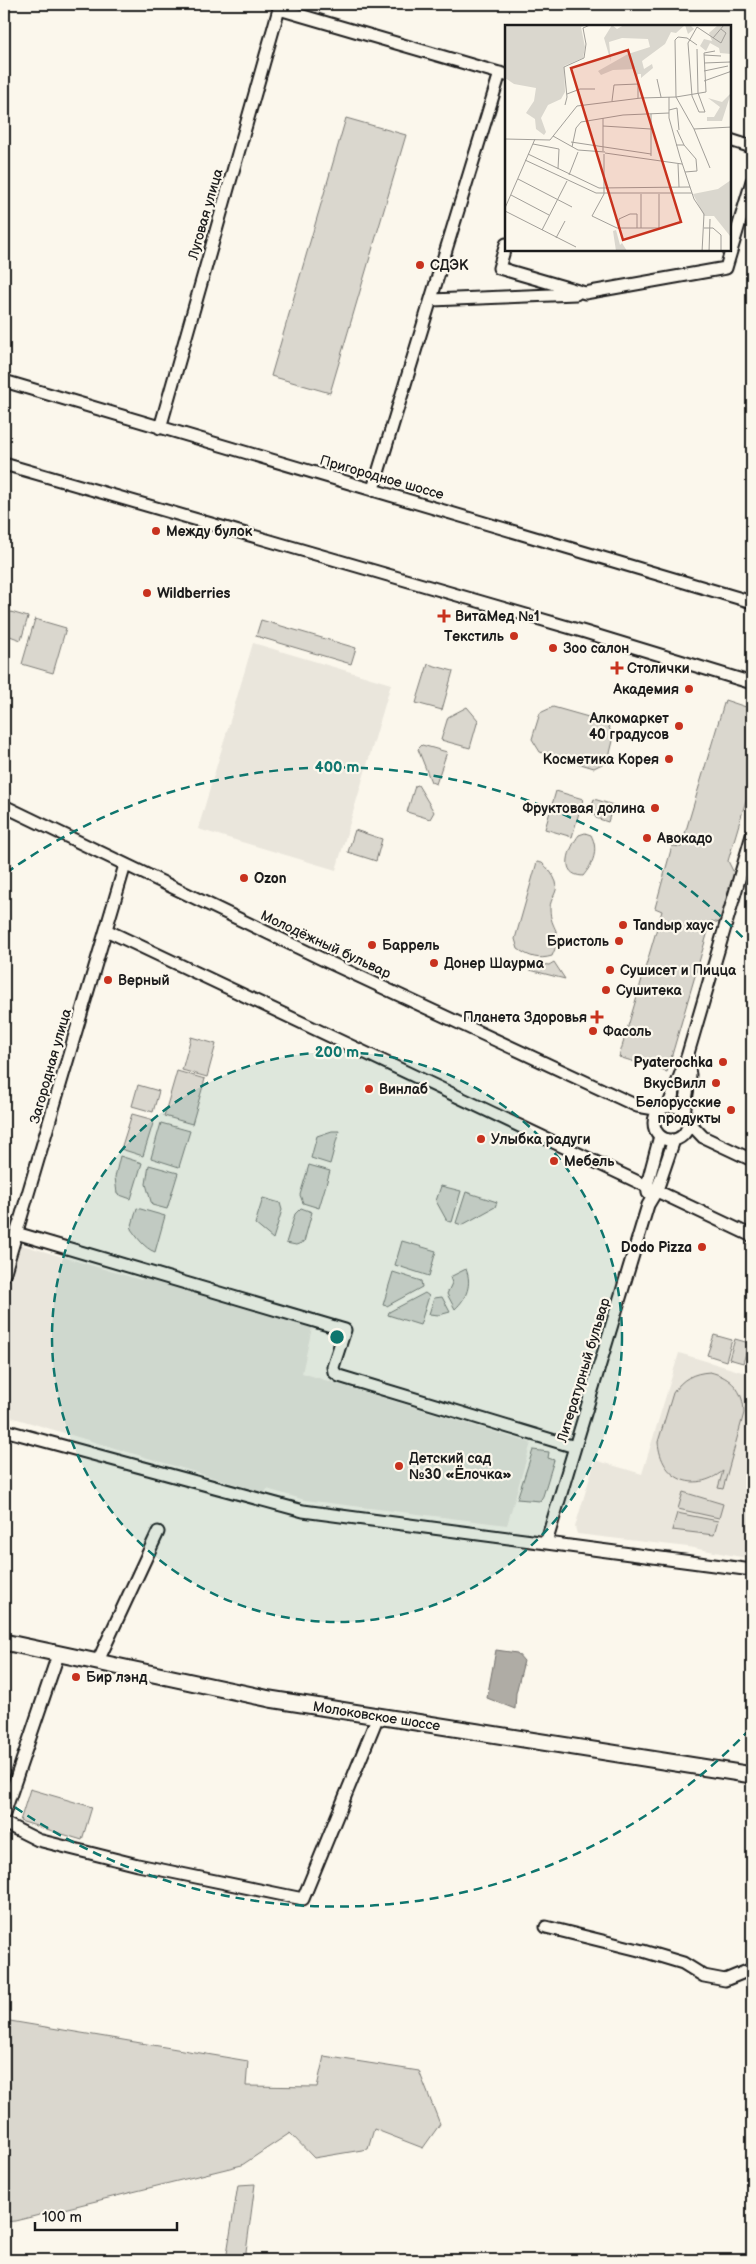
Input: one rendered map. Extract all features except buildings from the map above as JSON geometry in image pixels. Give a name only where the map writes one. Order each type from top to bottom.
[{"type":"main road","name":"Молоковское шоссе","points":[[4,1642],[270,1699],[752,1775]]},
{"type":"street","name":"Луговая улица","points":[[160,428],[279,9],[503,74]]},
{"type":"street","points":[[373,489],[503,74]]},
{"type":"street","points":[[731,140],[752,147]]},
{"type":"street","points":[[432,300],[585,293],[726,268],[752,182]]},
{"type":"street","points":[[505,247],[499,268],[585,293]]},
{"type":"street","name":"Пригородное шоссе","points":[[4,382],[752,602]]},
{"type":"street","points":[[4,464],[586,632],[752,683]]},
{"type":"street","name":"Молодёжный бульвар","points":[[4,806],[637,1106],[664,1109]]},
{"type":"street","points":[[703,1137],[667,1140],[660,1136],[654,1123],[664,1109],[687,1057],[752,835]]},
{"type":"street","name":"Загородная улица","points":[[4,1275],[125,865]]},
{"type":"street","points":[[106,930],[752,1236]]},
{"type":"street","points":[[678,1138],[687,1128],[686,1117],[690,1074],[687,1057]]},
{"type":"street","name":"Молодёжный бульвар","points":[[637,1106],[654,1123]]},
{"type":"street","points":[[664,1109],[678,1109],[703,1137],[752,1160]]},
{"type":"street","name":"Литературный бульвар","points":[[546,1543],[648,1205],[660,1136]]},
{"type":"street","name":"Литературный бульвар","points":[[652,1188],[678,1138]]},
{"type":"street","points":[[16,1232],[345,1330],[333,1367],[334,1372],[339,1376],[575,1447]]},
{"type":"street","points":[[4,1430],[303,1511],[752,1570]]},
{"type":"street","points":[[98,1663],[158,1532]]},
{"type":"street","points":[[4,1814],[58,1655]]},
{"type":"street","points":[[4,1823],[38,1840],[138,1865],[303,1899],[378,1716]]},
{"type":"street","points":[[546,1927],[683,1963],[704,1976],[726,1980],[752,1969]]},
{"type":"shaded area","points":[[346,118],[406,135],[330,393],[271,376]]},
{"type":"shaded area","points":[[4,610],[28,617],[21,640],[4,634]]},
{"type":"shaded area","points":[[35,619],[66,628],[53,673],[22,664]]},
{"type":"shaded area","points":[[261,620],[356,648],[351,664],[256,636]]},
{"type":"shaded area","points":[[253,643],[391,684],[336,870],[198,829]]},
{"type":"shaded area","points":[[428,664],[453,671],[442,710],[416,703]]},
{"type":"shaded area","points":[[725,700],[752,709],[752,780],[728,861],[735,875],[720,923],[711,921],[667,1072],[619,1057],[662,911],[655,908],[672,846],[681,847]]},
{"type":"shaded area","points":[[467,707],[478,720],[470,748],[441,740],[448,717]]},
{"type":"shaded area","points":[[553,707],[606,722],[614,737],[608,761],[594,768],[540,752],[532,739],[540,713]]},
{"type":"shaded area","points":[[422,745],[447,752],[436,784],[431,782],[418,749]]},
{"type":"shaded area","points":[[418,785],[434,812],[430,819],[407,812],[415,786]]},
{"type":"shaded area","points":[[556,791],[583,799],[572,837],[545,829]]},
{"type":"shaded area","points":[[594,799],[613,805],[608,822],[596,818],[591,808]]},
{"type":"shaded area","points":[[355,830],[382,839],[376,861],[348,852]]},
{"type":"shaded area","points":[[585,833],[591,835],[595,851],[590,867],[583,876],[570,871],[568,860],[575,840],[579,835]]},
{"type":"shaded area","points":[[537,862],[542,863],[548,869],[555,879],[557,886],[550,908],[552,922],[557,935],[556,947],[552,956],[543,958],[530,956],[522,952],[518,949],[515,939]]},
{"type":"shaded area","points":[[554,962],[565,979],[530,970],[532,963],[549,965]]},
{"type":"shaded area","points":[[191,1037],[216,1044],[207,1077],[182,1070]]},
{"type":"shaded area","points":[[177,1071],[205,1079],[192,1124],[164,1116]]},
{"type":"shaded area","points":[[138,1085],[159,1091],[153,1112],[132,1106]]},
{"type":"shaded area","points":[[132,1114],[154,1120],[143,1156],[121,1149]]},
{"type":"shaded area","points":[[161,1123],[190,1131],[179,1167],[151,1158]]},
{"type":"shaded area","points":[[332,1131],[339,1131],[330,1164],[311,1158],[317,1136]]},
{"type":"shaded area","points":[[120,1156],[142,1163],[131,1199],[117,1194],[115,1177]]},
{"type":"shaded area","points":[[149,1165],[178,1173],[167,1209],[152,1205],[146,1184]]},
{"type":"shaded area","points":[[309,1165],[330,1171],[319,1208],[303,1203],[300,1195]]},
{"type":"shaded area","points":[[441,1186],[461,1191],[452,1222],[447,1221],[436,1201]]},
{"type":"shaded area","points":[[466,1192],[497,1202],[495,1207],[462,1225],[456,1223]]},
{"type":"shaded area","points":[[263,1198],[280,1203],[282,1210],[273,1239],[255,1224]]},
{"type":"shaded area","points":[[137,1208],[165,1216],[155,1252],[144,1245],[131,1229]]},
{"type":"shaded area","points":[[301,1208],[312,1212],[304,1242],[296,1245],[286,1243],[295,1214]]},
{"type":"shaded area","points":[[402,1241],[436,1251],[429,1276],[395,1265]]},
{"type":"shaded area","points":[[19,1244],[141,1280],[145,1276],[312,1328],[302,1373],[531,1443],[507,1525],[305,1500],[267,1489],[265,1493],[4,1415],[4,1301]]},
{"type":"shaded area","points":[[466,1269],[469,1280],[467,1290],[463,1300],[455,1309],[447,1294],[452,1283],[450,1277]]},
{"type":"shaded area","points":[[393,1272],[421,1281],[422,1287],[387,1306],[383,1305]]},
{"type":"shaded area","points":[[425,1293],[429,1296],[420,1325],[388,1315],[389,1312]]},
{"type":"shaded area","points":[[442,1297],[450,1312],[439,1315],[429,1314],[434,1298]]},
{"type":"shaded area","points":[[714,1335],[732,1340],[726,1361],[707,1355]]},
{"type":"shaded area","points":[[735,1339],[749,1343],[743,1363],[729,1359]]},
{"type":"shaded area","points":[[679,1353],[752,1375],[752,1559],[688,1547],[577,1534],[575,1527],[595,1460],[642,1474]]},
{"type":"shaded area","points":[[710,1372],[724,1377],[735,1386],[742,1398],[744,1413],[723,1489],[718,1488],[723,1471],[712,1478],[690,1482],[672,1474],[660,1455],[658,1442],[676,1388],[688,1378]]},
{"type":"shaded area","points":[[533,1450],[549,1452],[548,1458],[554,1460],[543,1496],[540,1501],[517,1499]]},
{"type":"shaded area","points":[[683,1492],[723,1504],[719,1518],[678,1509]]},
{"type":"shaded area","points":[[677,1513],[718,1521],[714,1535],[672,1530]]},
{"type":"shaded area","points":[[496,1650],[517,1653],[524,1661],[516,1693],[515,1709],[487,1698]]},
{"type":"shaded area","points":[[30,1789],[92,1807],[82,1840],[20,1821]]},
{"type":"shaded area","points":[[4,2020],[248,2061],[246,2086],[317,2087],[324,2056],[419,2071],[440,2124],[423,2148],[374,2129],[368,2149],[314,2158],[290,2133],[242,2165],[15,2221],[4,2222]]},
{"type":"shaded area","points":[[255,2184],[245,2260],[226,2260],[238,2185]]},
{"type":"place","name":"СДЭК","points":[[420,265]]},
{"type":"place","name":"Между булок","points":[[156,531]]},
{"type":"place","name":"Wildberries","points":[[147,593]]},
{"type":"place","name":"ВитаМед №1","points":[[444,616]]},
{"type":"place","name":"Текстиль","points":[[514,636]]},
{"type":"place","name":"Зоо салон","points":[[553,648]]},
{"type":"place","name":"Столички","points":[[617,668]]},
{"type":"place","name":"Академия","points":[[689,689]]},
{"type":"place","name":"Алкомаркет 40 градусов","points":[[679,726]]},
{"type":"place","name":"Косметика Корея","points":[[669,759]]},
{"type":"place","name":"Фруктовая долина","points":[[655,808]]},
{"type":"place","name":"Авокадо","points":[[647,838]]},
{"type":"place","name":"Ozon","points":[[244,878]]},
{"type":"place","name":"Tandыр хаус","points":[[623,925]]},
{"type":"place","name":"Бристоль","points":[[619,941]]},
{"type":"place","name":"Баррель","points":[[372,945]]},
{"type":"place","name":"Донер Шаурма","points":[[434,963]]},
{"type":"place","name":"Сушисет и Пицца","points":[[610,970]]},
{"type":"place","name":"Верный","points":[[108,980]]},
{"type":"place","name":"Сушитека","points":[[606,990]]},
{"type":"place","name":"Планета Здоровья","points":[[597,1017]]},
{"type":"place","name":"Фасоль","points":[[593,1031]]},
{"type":"place","name":"Pyaterochka","points":[[723,1062]]},
{"type":"place","name":"ВкусВилл","points":[[716,1083]]},
{"type":"place","name":"Винлаб","points":[[369,1089]]},
{"type":"place","name":"Белорусские продукты","points":[[731,1110]]},
{"type":"place","name":"Улыбка радуги","points":[[481,1139]]},
{"type":"place","name":"Мебель","points":[[554,1161]]},
{"type":"place","name":"Dodo Pizza","points":[[702,1247]]},
{"type":"place","name":"Детский сад №30 «Ёлочка»","points":[[399,1466]]},
{"type":"place","name":"Бир лэнд","points":[[76,1677]]}]
